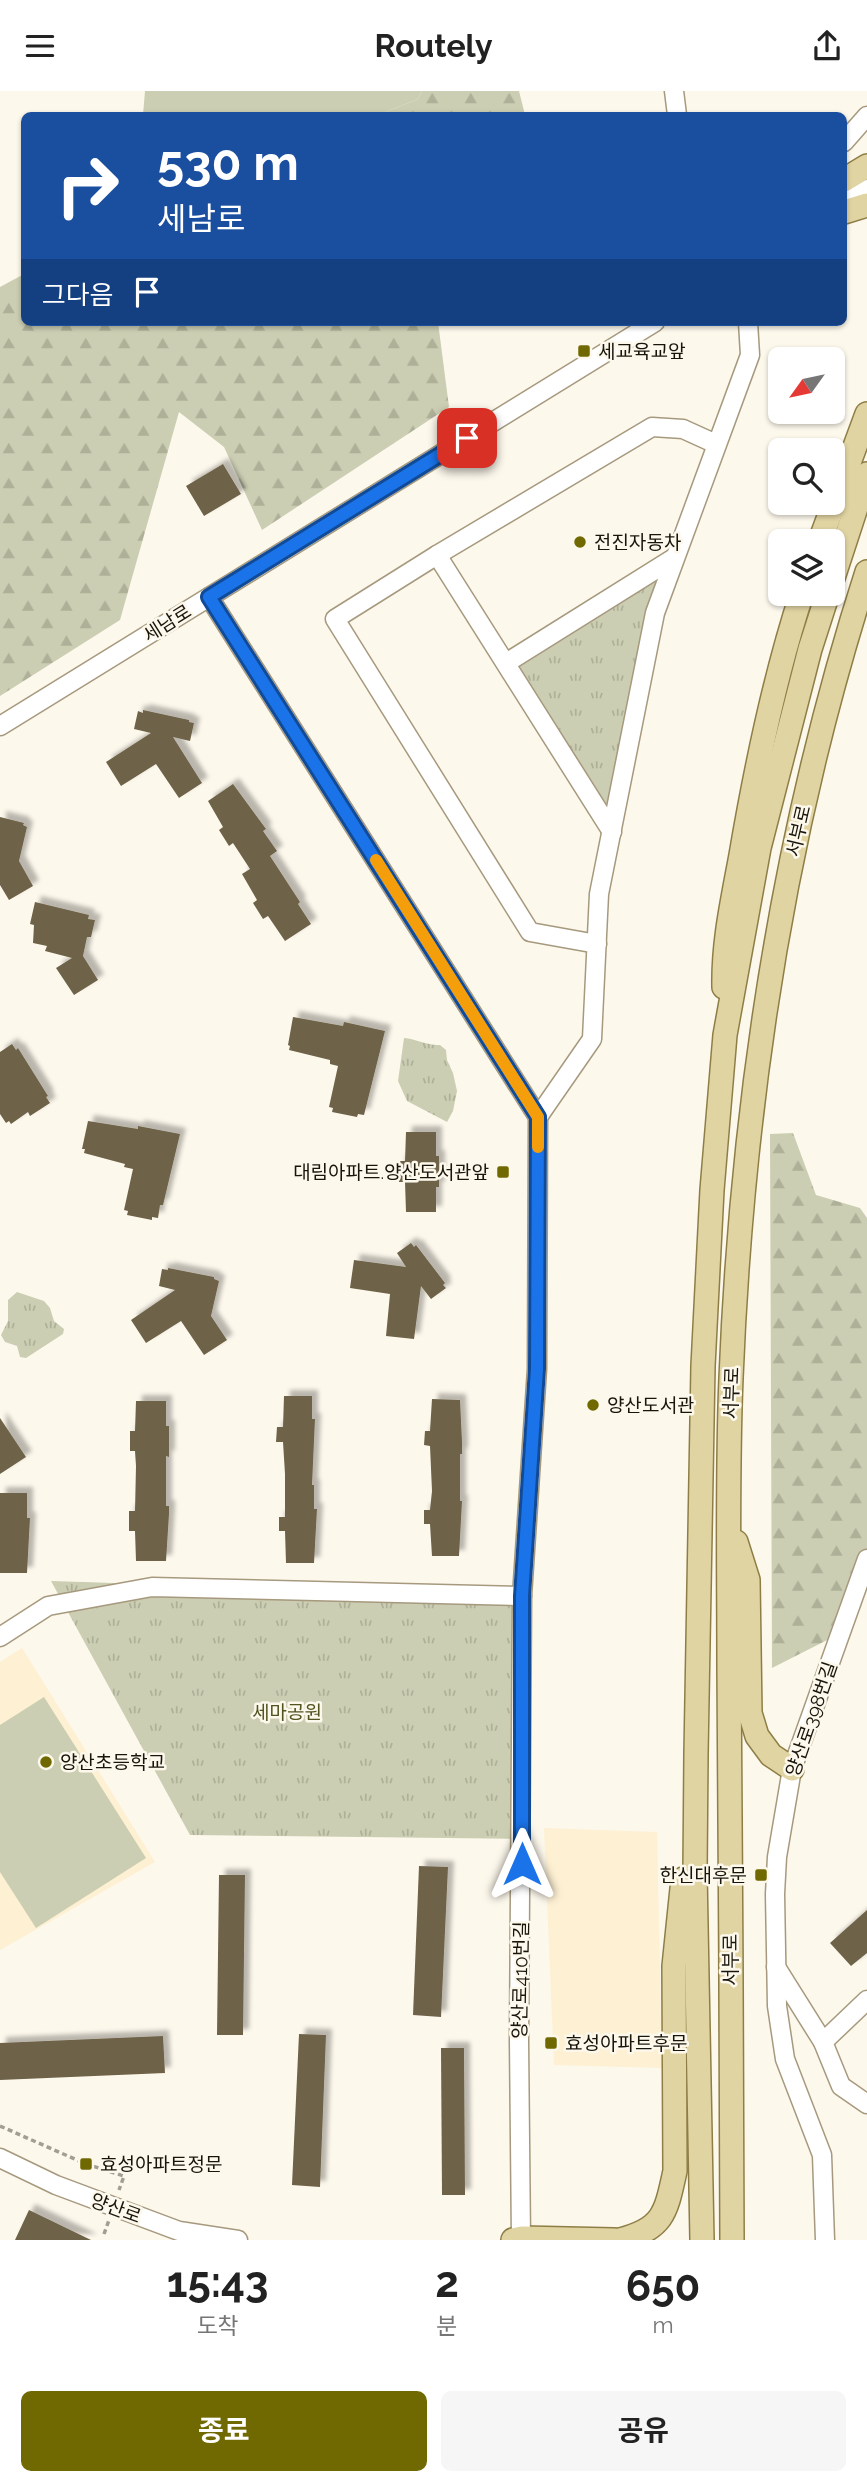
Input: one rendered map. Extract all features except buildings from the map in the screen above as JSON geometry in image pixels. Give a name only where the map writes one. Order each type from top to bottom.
[{"type":"main road","points":[[847,178],[867,166]]},
{"type":"main road","points":[[847,211],[867,205]]},
{"type":"main road","points":[[824,529],[867,414]]},
{"type":"main road","points":[[845,541],[867,474]]},
{"type":"main road","name":"서부로","points":[[732,2234],[729,1519],[731,1377],[744,1188],[765,1005],[794,845],[824,723],[867,572]]},
{"type":"main road","points":[[725,1035],[723,953],[747,821],[785,644],[798,606]]},
{"type":"main road","name":"서부로","points":[[702,2235],[695,1872],[696,1754],[703,1366],[712,1190],[725,1035],[760,848],[810,649],[824,606]]},
{"type":"main road","points":[[729,1519],[748,1580],[750,1713],[757,1736],[771,1755],[792,1769]]},
{"type":"main road","points":[[620,2240],[641,2235],[660,2220],[675,2171],[674,1966],[696,1754]]},
{"type":"main road","points":[[519,2239],[614,2240]]},
{"type":"street","points":[[674,91],[677,112]]},
{"type":"street","points":[[847,139],[867,116]]},
{"type":"street","points":[[847,200],[867,189]]},
{"type":"street","name":"세남로","points":[[0,726],[649,326]]},
{"type":"street","points":[[209,597],[538,1117],[592,1039],[599,894],[655,613],[750,355],[748,326]]},
{"type":"street","points":[[597,944],[530,932],[335,619],[652,427],[683,429],[716,444]]},
{"type":"street","points":[[437,555],[612,832]]},
{"type":"street","points":[[506,663],[674,558]]},
{"type":"street","name":"양산로410번길","points":[[519,2239],[522,1596],[537,1369],[538,1117]]},
{"type":"street","name":"양산로398번길","points":[[825,2240],[822,2155],[785,2059],[777,2006],[777,1857],[792,1769],[867,1559]]},
{"type":"street","points":[[0,1637],[48,1606],[152,1587],[522,1596]]},
{"type":"street","points":[[776,1967],[823,2042],[841,2086],[867,2104]]},
{"type":"street","points":[[823,2042],[867,2000]]},
{"type":"street","name":"양산로","points":[[0,2158],[56,2185],[179,2231],[238,2240]]},
{"type":"path","points":[[0,2126],[86,2164],[124,2176]]},
{"type":"shaded area","name":"양산초등학교","points":[[22,1648],[155,1862],[0,1950],[0,1662]]},
{"type":"shaded area","points":[[544,1828],[657,1832],[662,2068],[554,2065]]},
{"type":"green space","points":[[145,91],[422,91],[418,99],[386,112],[143,112]]},
{"type":"green space","points":[[422,91],[519,91],[524,112],[386,112],[418,99]]},
{"type":"green space","points":[[21,276],[21,326],[439,326],[449,407],[262,530],[224,447],[179,412],[120,620],[0,696],[0,287]]},
{"type":"green space","points":[[674,558],[612,832],[506,663]]},
{"type":"green space","points":[[404,1038],[440,1045],[446,1050],[457,1091],[453,1111],[447,1122],[407,1101],[398,1081]]},
{"type":"green space","points":[[793,1133],[816,1195],[860,1208],[867,1218],[867,1559],[841,1633],[772,1668],[770,1134]]},
{"type":"green space","points":[[17,1292],[44,1301],[50,1308],[54,1321],[64,1329],[63,1334],[26,1358],[20,1357],[17,1346],[5,1342],[1,1335],[8,1321],[8,1300]]},
{"type":"green space","name":"세마공원","points":[[51,1581],[522,1596],[522,1839],[190,1835]]},
{"type":"green space","name":"양산초등학교","points":[[44,1697],[146,1858],[36,1928],[0,1872],[0,1725]]},
{"type":"slow traffic","points":[[376,860],[538,1117],[538,1147]]},
{"type":"place","name":"세교육교앞","points":[[584,351]]},
{"type":"place","name":"전진자동차","points":[[580,542]]},
{"type":"place","name":"대림아파트.양산도서관앞","points":[[503,1172]]},
{"type":"place","name":"양산도서관","points":[[593,1405]]},
{"type":"place","name":"양산초등학교","points":[[46,1762]]},
{"type":"place","name":"한신대후문","points":[[761,1875]]},
{"type":"place","name":"효성아파트후문","points":[[551,2043]]},
{"type":"place","name":"효성아파트정문","points":[[86,2164]]},
{"type":"route","points":[[467,438],[209,597],[538,1117],[537,1369],[522,1596],[522,1864]]}]
